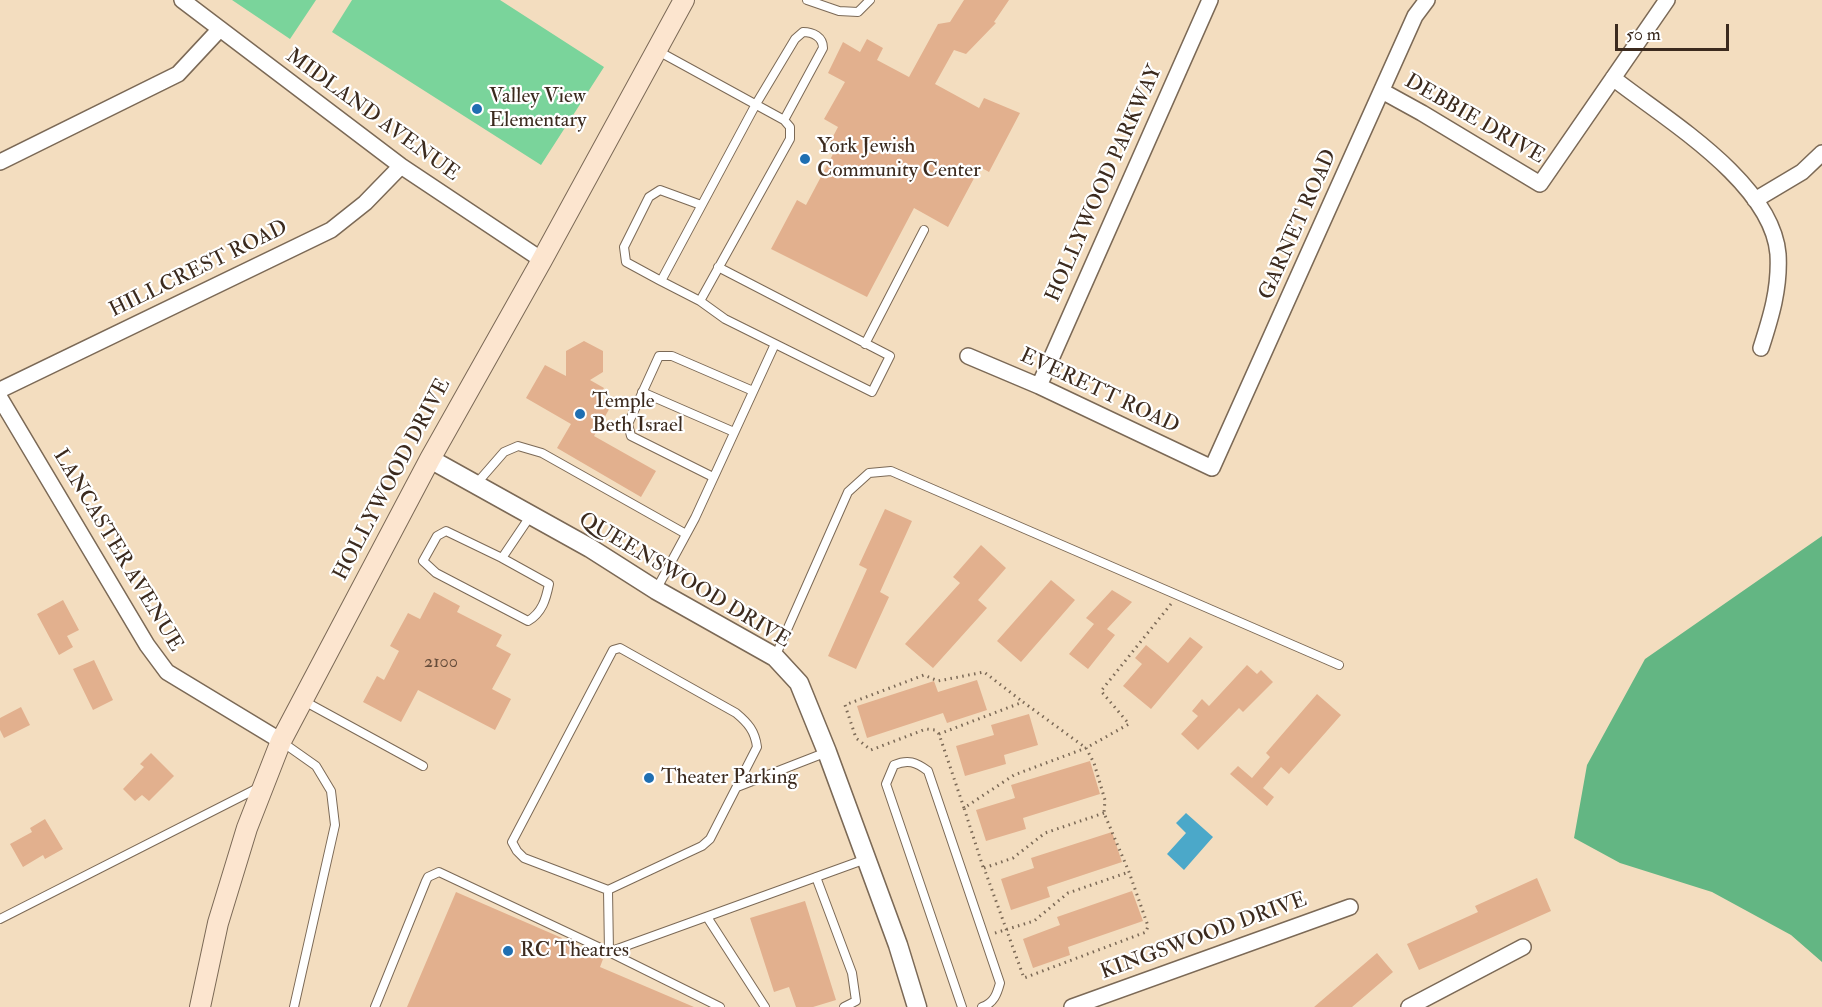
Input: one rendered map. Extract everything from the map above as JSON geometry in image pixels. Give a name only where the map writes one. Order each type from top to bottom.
[{"type":"main road","name":"HOLLYWOOD DRIVE","points":[[200,1007],[218,923],[247,828],[281,741],[430,459],[684,0]]},
{"type":"street","name":"MIDLAND AVENUE","points":[[182,0],[401,166],[542,260]]},
{"type":"street","name":"HOLLYWOOD PARKWAY","points":[[1039,386],[1210,0]]},
{"type":"street","name":"GARNET ROAD","points":[[1212,468],[1416,16],[1427,0]]},
{"type":"street","name":"DEBBIE DRIVE","points":[[1382,91],[1540,184],[1667,0]]},
{"type":"street","points":[[0,162],[178,74],[219,30]]},
{"type":"street","points":[[1612,78],[1708,149],[1755,200],[1769,221],[1778,253],[1775,307],[1761,348]]},
{"type":"street","points":[[1755,200],[1802,172],[1822,153]]},
{"type":"street","name":"HILLCREST ROAD","points":[[0,390],[331,230],[365,202],[401,166]]},
{"type":"street","name":"EVERETT ROAD","points":[[968,356],[1039,386],[1212,468]]},
{"type":"street","name":"LANCASTER AVENUE","points":[[0,398],[147,645],[167,672],[281,741]]},
{"type":"street","name":"QUEENSWOOD DRIVE","points":[[430,459],[590,548],[656,590],[775,657],[799,683],[898,945],[917,1007]]},
{"type":"street","name":"KINGSWOOD DRIVE","points":[[1072,1007],[1350,907]]},
{"type":"street","points":[[1409,1007],[1523,947]]},
{"type":"lane","points":[[807,0],[839,11],[858,12],[870,0]]},
{"type":"lane","points":[[661,281],[756,104],[798,35],[803,32],[814,34],[823,44],[821,55],[784,120]]},
{"type":"lane","points":[[657,50],[784,120],[790,127],[790,139],[700,300]]},
{"type":"lane","points":[[701,205],[660,190],[649,197],[624,247],[626,262],[700,300],[725,319],[872,392],[890,356],[718,267]]},
{"type":"lane","points":[[866,344],[924,230]]},
{"type":"lane","points":[[656,590],[686,534],[775,344]]},
{"type":"lane","points":[[713,477],[632,436],[628,424],[642,392],[659,356],[672,356],[753,391]]},
{"type":"lane","points":[[642,392],[734,432]]},
{"type":"lane","points":[[476,484],[504,452],[518,446],[542,453],[686,534]]},
{"type":"lane","points":[[775,657],[848,492],[869,473],[891,471],[1340,665]]},
{"type":"lane","points":[[502,558],[531,515]]},
{"type":"lane","points":[[447,531],[502,558],[549,584],[547,596],[537,616],[528,621],[436,573],[423,561],[437,536],[447,531]]},
{"type":"lane","points":[[620,648],[736,713],[749,724],[756,736],[757,747],[710,839],[702,846],[608,890],[524,858],[512,842],[613,650],[620,648]]},
{"type":"lane","points":[[302,700],[423,766]]},
{"type":"lane","points":[[281,741],[316,766],[331,791],[335,825],[294,1007]]},
{"type":"lane","points":[[737,787],[827,753]]},
{"type":"lane","points":[[962,1007],[886,784],[894,765],[906,760],[919,764],[928,771],[1000,982],[994,998],[988,1005],[982,1007]]},
{"type":"lane","points":[[0,919],[264,784]]},
{"type":"lane","points":[[609,952],[866,859]]},
{"type":"lane","points":[[375,1007],[426,881],[428,877],[439,872],[720,1007]]},
{"type":"lane","points":[[816,877],[852,973],[856,1001],[844,1007]]},
{"type":"lane","points":[[608,890],[609,952]]},
{"type":"lane","points":[[706,917],[765,1007]]},
{"type":"path","points":[[964,808],[1014,775],[1086,748],[1129,724],[1101,691],[1177,595]]},
{"type":"path","points":[[984,672],[1086,748],[1094,763],[1105,800],[1104,813],[1129,872],[1148,926],[1146,932],[1142,934],[1024,978],[939,734],[935,730],[926,729],[871,750],[856,738],[845,705],[924,675],[938,681],[984,672]]},
{"type":"path","points":[[939,734],[1023,702]]},
{"type":"path","points":[[984,868],[1013,858],[1045,833],[1104,813]]},
{"type":"path","points":[[985,936],[1034,921],[1068,893],[1129,872]]},
{"type":"green space","points":[[232,0],[316,0],[290,39]]},
{"type":"green space","points":[[352,0],[500,0],[604,67],[541,165],[332,32]]},
{"type":"green space","points":[[1822,536],[1822,962],[1791,935],[1712,892],[1620,863],[1574,838],[1587,765],[1645,659]]},
{"type":"water","points":[[1186,813],[1213,837],[1184,870],[1167,854],[1186,833],[1176,823]]},
{"type":"building","points":[[964,0],[1009,0],[994,22],[996,23],[966,54],[954,50],[935,84],[979,108],[984,98],[1020,113],[989,172],[980,167],[948,227],[914,208],[867,297],[771,249],[797,200],[806,205],[833,154],[826,150],[838,127],[824,119],[845,82],[828,73],[843,42],[860,52],[867,39],[883,48],[877,60],[909,77],[938,24],[950,22]]},
{"type":"building","name":"Temple Beth Israel","points":[[584,341],[603,351],[603,372],[590,380],[604,388],[599,397],[612,404],[594,436],[656,471],[641,497],[557,448],[571,424],[526,398],[545,365],[566,376],[566,351]]},
{"type":"building","points":[[885,509],[912,521],[880,592],[889,597],[856,669],[828,656],[867,569],[859,565]]},
{"type":"building","points":[[981,545],[1006,568],[978,600],[987,608],[933,668],[905,644],[960,583],[953,577]]},
{"type":"building","points":[[1051,580],[1075,600],[1021,662],[997,641]]},
{"type":"building","points":[[1112,590],[1132,602],[1107,629],[1115,635],[1088,669],[1069,654],[1094,624],[1086,618]]},
{"type":"building","points":[[434,592],[460,606],[457,612],[502,635],[496,646],[511,654],[492,689],[511,699],[495,730],[418,690],[401,722],[363,702],[377,676],[384,680],[399,651],[390,646],[408,613],[420,619]]},
{"type":"building","points":[[63,600],[79,630],[67,636],[73,647],[59,655],[37,614]]},
{"type":"building","points":[[1190,637],[1203,647],[1151,709],[1123,686],[1142,664],[1135,658],[1146,645],[1168,663]]},
{"type":"building","points":[[94,660],[113,700],[93,710],[73,669]]},
{"type":"building","points":[[1247,665],[1257,674],[1261,670],[1273,682],[1243,712],[1239,708],[1198,750],[1181,734],[1198,716],[1192,711],[1202,699],[1209,706]]},
{"type":"building","points":[[977,680],[987,710],[947,723],[943,713],[867,738],[857,706],[934,681],[938,692]]},
{"type":"building","points":[[1317,694],[1341,715],[1289,774],[1281,767],[1263,788],[1274,797],[1267,806],[1230,774],[1238,766],[1252,778],[1270,757],[1266,753]]},
{"type":"building","points":[[21,707],[30,725],[4,738],[0,730],[0,718]]},
{"type":"building","points":[[1029,714],[1038,745],[1004,755],[1006,764],[965,776],[956,746],[994,735],[991,725]]},
{"type":"building","points":[[151,753],[174,776],[149,801],[142,795],[135,801],[123,789],[144,767],[140,764]]},
{"type":"building","points":[[1090,761],[1100,794],[1023,818],[1026,829],[986,841],[976,810],[1015,798],[1011,785]]},
{"type":"building","points":[[45,819],[63,849],[45,859],[43,855],[23,867],[10,844],[32,832],[30,828]]},
{"type":"building","points":[[1112,832],[1122,862],[1047,887],[1050,897],[1011,910],[1001,879],[1034,868],[1031,858]]},
{"type":"building","points":[[1537,878],[1551,911],[1419,970],[1407,944],[1478,912],[1475,906]]},
{"type":"building","points":[[1132,891],[1143,921],[1068,947],[1070,955],[1033,968],[1023,939],[1060,925],[1057,917]]},
{"type":"building","name":"RC Theatres","points":[[456,892],[562,938],[561,941],[603,959],[600,967],[694,1007],[407,1007]]},
{"type":"building","points":[[805,901],[836,1000],[813,1007],[796,1007],[789,987],[774,992],[750,918]]},
{"type":"building","points":[[1377,953],[1393,972],[1352,1007],[1314,1007]]},
{"type":"place","name":"Valley View Elementary","points":[[477,109]]},
{"type":"place","name":"York Jewish Community Center","points":[[805,159]]},
{"type":"place","name":"Temple Beth Israel","points":[[580,414]]},
{"type":"place","name":"Theater Parking","points":[[649,778]]},
{"type":"place","name":"RC Theatres","points":[[508,951]]}]
